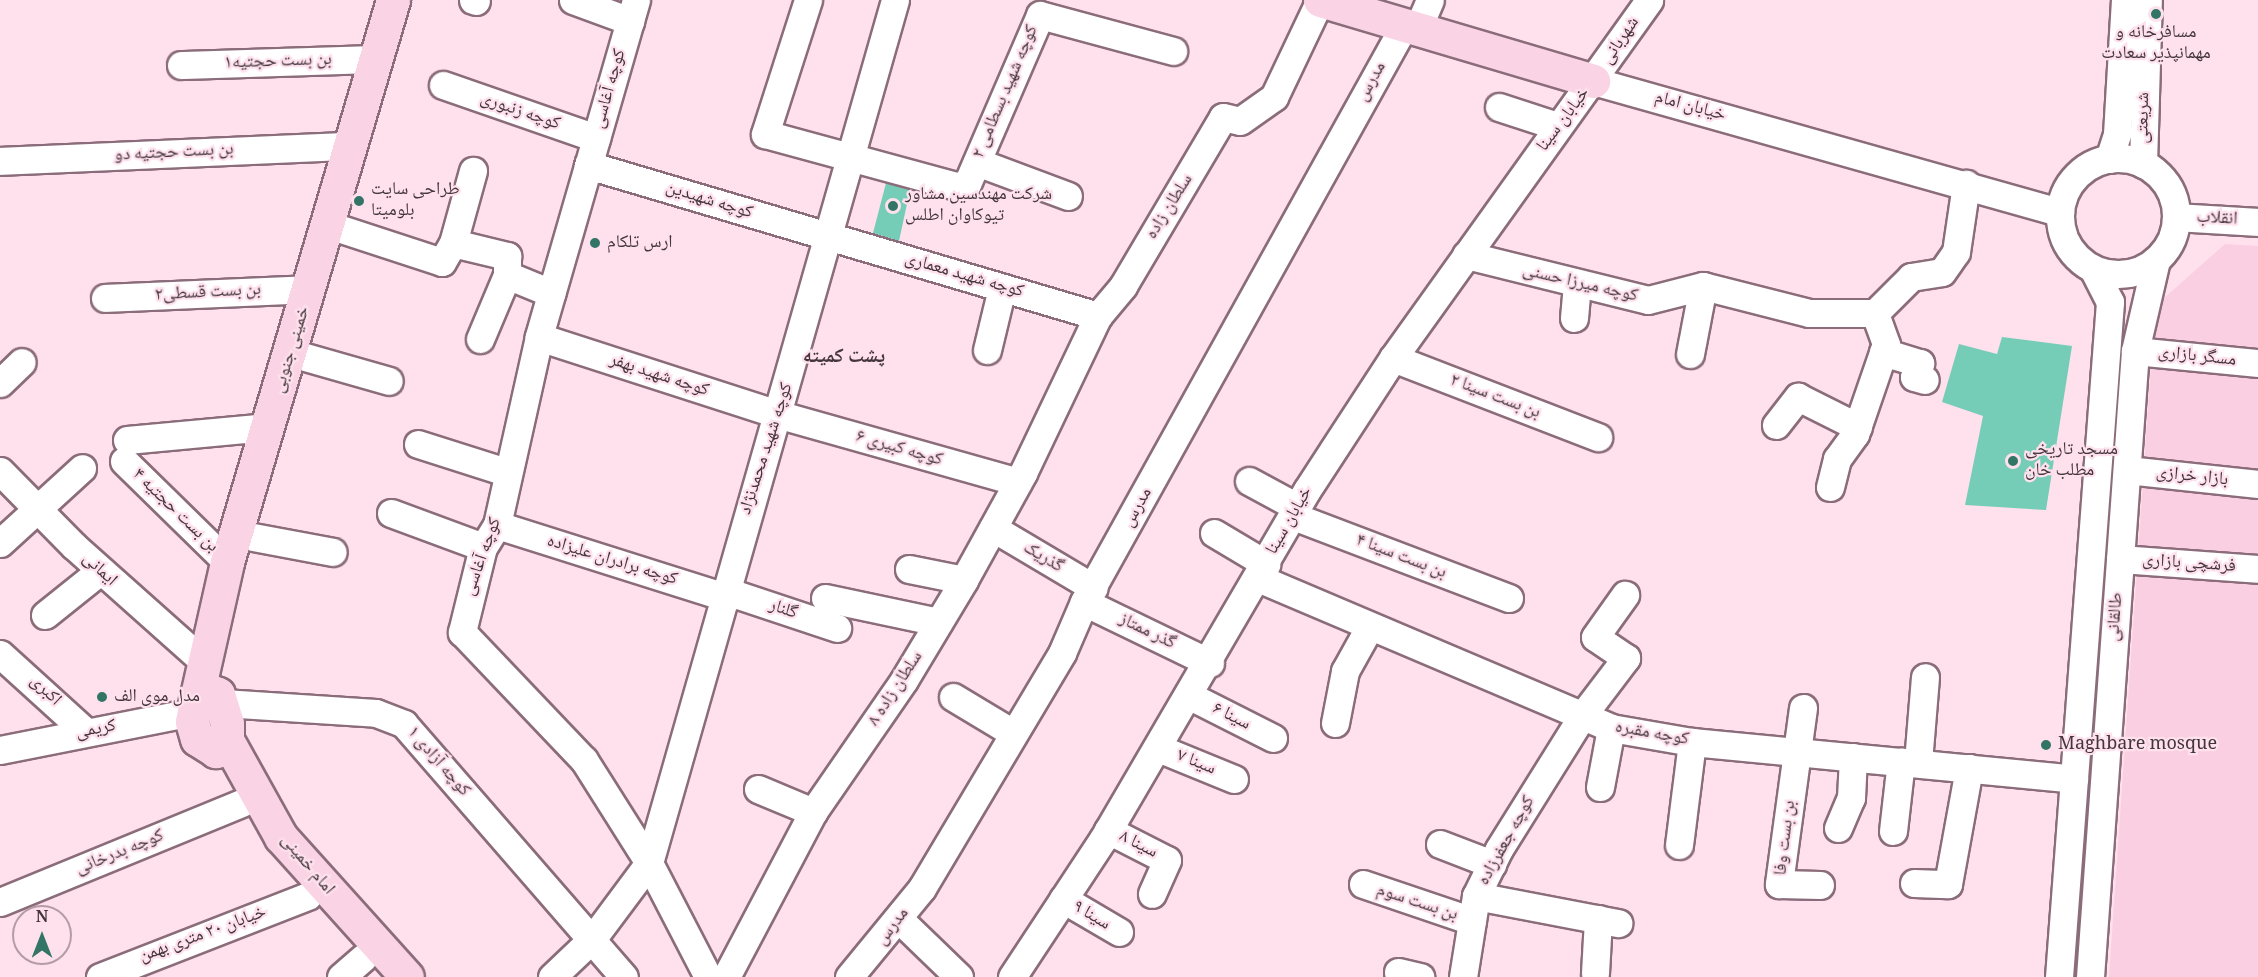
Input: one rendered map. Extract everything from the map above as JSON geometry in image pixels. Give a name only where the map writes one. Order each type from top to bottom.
[{"type":"main road","name":"خمینی جنوبی","points":[[207,702],[204,662],[227,562],[310,289],[348,146],[393,0]]},
{"type":"main road","name":"خمینی جنوبی","points":[[207,702],[305,357],[411,0]]},
{"type":"main road","name":"خیابان امام","points":[[1320,0],[1418,17],[1593,81]]},
{"type":"main road","points":[[207,702],[197,739],[216,745]]},
{"type":"main road","name":"امام خمینی","points":[[216,745],[241,803],[362,971]]},
{"type":"main road","name":"امام خمینی","points":[[216,745],[281,837],[407,977]]},
{"type":"street","points":[[573,0],[633,10]]},
{"type":"street","points":[[808,0],[765,134],[849,159]]},
{"type":"street","name":"کوچه شهید محمدنژاد","points":[[649,863],[729,595],[742,530],[780,415],[830,237],[849,159],[895,0]]},
{"type":"street","name":"سلطان زاده","points":[[1059,397],[1098,316],[1123,286],[1223,117],[1240,121],[1274,97],[1320,0]]},
{"type":"street","name":"شهربانی","points":[[1593,81],[1649,0]]},
{"type":"street","name":"شریعتی","points":[[2109,159],[2116,134],[2125,0]]},
{"type":"street","name":"شریعتی","points":[[2144,164],[2148,0]]},
{"type":"street","name":"کوچه آغاسی","points":[[633,10],[551,293],[490,536],[462,632],[585,760],[649,863],[708,977]]},
{"type":"street","name":"کوچه شهید بسطامی ۲","points":[[849,159],[963,186],[977,162],[1040,15],[1173,51]]},
{"type":"street","name":"مدرس","points":[[849,977],[900,920],[1062,653],[1089,595],[1418,17]]},
{"type":"street","name":"بن بست حجتیه۱","points":[[181,65],[376,59]]},
{"type":"street","name":"خیابان سینا","points":[[1012,977],[1108,831],[1210,663],[1295,512],[1393,358],[1557,126],[1593,81]]},
{"type":"street","name":"خیابان امام","points":[[1593,81],[2060,212]]},
{"type":"street","name":"کوچه زنبوری","points":[[443,85],[596,138]]},
{"type":"street","points":[[1499,108],[1557,126]]},
{"type":"street","name":"بن بست حجتیه دو","points":[[0,161],[348,146]]},
{"type":"street","points":[[2109,159],[2144,164],[2167,186],[2176,217],[2167,248],[2156,260],[2127,274],[2093,268],[2068,245],[2060,212],[2075,177],[2109,159]]},
{"type":"street","points":[[977,162],[1068,196]]},
{"type":"street","name":"کوچه شهیدین","points":[[588,165],[830,237]]},
{"type":"street","points":[[344,230],[442,262],[453,243],[473,171]]},
{"type":"street","points":[[1830,487],[1837,459],[1858,427],[1886,344],[1875,313],[1911,277],[1942,272],[1956,252],[1966,184]]},
{"type":"street","name":"انقلاب","points":[[2176,217],[2258,222]]},
{"type":"street","name":"کوچه شهید معماری","points":[[830,237],[1098,316]]},
{"type":"street","points":[[453,243],[507,256],[507,275],[480,339]]},
{"type":"street","name":"کوچه میرزا حسنی","points":[[1466,255],[1577,286],[1648,300],[1703,286],[1809,313],[1875,313]]},
{"type":"street","name":"طالقانی","points":[[2090,977],[2135,351],[2156,260]]},
{"type":"street","name":"طالقانی","points":[[2059,977],[2110,302],[2093,268]]},
{"type":"street","points":[[507,275],[551,293]]},
{"type":"street","points":[[1574,318],[1577,286]]},
{"type":"street","points":[[1690,354],[1703,286]]},
{"type":"street","points":[[987,350],[1002,288]]},
{"type":"street","name":"بن بست قسطی۲","points":[[105,298],[310,289]]},
{"type":"street","name":"کوچه شهید بهفر","points":[[539,337],[780,415]]},
{"type":"street","name":"مسگر بازاری","points":[[2135,351],[2258,363]]},
{"type":"street","points":[[1883,352],[1920,363],[1914,376],[1925,380]]},
{"type":"street","points":[[305,357],[389,381]]},
{"type":"street","name":"بن بست سینا ۲","points":[[1393,358],[1598,437]]},
{"type":"street","points":[[0,383],[22,362]]},
{"type":"street","name":"سلطان زاده ۸","points":[[726,977],[813,812],[939,622],[964,580],[1018,482],[1059,397]]},
{"type":"street","points":[[1776,425],[1798,397],[1858,427]]},
{"type":"street","name":"کوچه کبیری ۶","points":[[780,415],[1018,482]]},
{"type":"street","name":"بن بست حجتیه ۴","points":[[227,562],[125,450],[268,427]]},
{"type":"street","points":[[418,444],[506,472]]},
{"type":"street","points":[[0,543],[82,468]]},
{"type":"street","name":"بازار خرازی","points":[[2127,470],[2258,483]]},
{"type":"street","name":"ایمانی","points":[[0,471],[100,571],[204,662]]},
{"type":"street","name":"بن بست سینا ۴","points":[[1249,481],[1295,512],[1509,598]]},
{"type":"street","name":"کوچه برادران علیزاده","points":[[391,513],[729,595]]},
{"type":"street","name":"گذریک","points":[[993,528],[1089,595]]},
{"type":"street","name":"کوچه مقبره","points":[[1214,533],[1262,571],[1370,626],[1611,729],[1692,742],[2074,780]]},
{"type":"street","points":[[253,537],[333,552]]},
{"type":"street","name":"فرشچی بازاری","points":[[2120,559],[2258,569]]},
{"type":"street","points":[[909,569],[964,580]]},
{"type":"street","points":[[45,615],[100,571]]},
{"type":"street","name":"گلنار","points":[[729,595],[837,628]]},
{"type":"street","name":"گذر ممتاز","points":[[1089,595],[1210,663]]},
{"type":"street","name":"کوچه جعفرزاده","points":[[1463,977],[1474,908],[1492,864],[1582,716],[1626,658],[1595,637],[1625,596]]},
{"type":"street","points":[[825,598],[939,622]]},
{"type":"street","points":[[1335,723],[1345,671],[1370,626]]},
{"type":"street","name":"اکبری","points":[[0,654],[86,732]]},
{"type":"street","points":[[1893,831],[1910,762],[1925,677]]},
{"type":"street","name":"سینا ۶","points":[[1190,696],[1273,738]]},
{"type":"street","points":[[953,697],[1013,733]]},
{"type":"street","name":"کریمی","points":[[0,750],[86,732],[207,702]]},
{"type":"street","name":"کوچه آزادی ۱","points":[[207,702],[376,713],[404,724],[593,938],[624,977]]},
{"type":"street","points":[[1797,752],[1803,708]]},
{"type":"street","points":[[1600,787],[1611,729]]},
{"type":"street","points":[[1678,845],[1692,742]]},
{"type":"street","name":"سینا ۷","points":[[1158,748],[1234,779]]},
{"type":"street","name":"بن بست وفا","points":[[1797,752],[1779,884],[1820,885]]},
{"type":"street","points":[[1838,828],[1851,798],[1854,757]]},
{"type":"street","points":[[1914,883],[1948,884],[1966,842],[1969,768]]},
{"type":"street","points":[[758,789],[813,812]]},
{"type":"street","name":"کوچه بدرخانی","points":[[0,902],[241,803]]},
{"type":"street","name":"سینا ۸","points":[[1108,831],[1167,860],[1152,894]]},
{"type":"street","points":[[1440,844],[1492,864]]},
{"type":"street","points":[[552,977],[593,938],[649,863]]},
{"type":"street","name":"بن بست سوم","points":[[1363,884],[1474,908],[1608,921],[1595,973]]},
{"type":"street","name":"خیابان ۲۰ متری بهمن","points":[[100,977],[308,896]]},
{"type":"street","name":"سینا ۹","points":[[1063,899],[1119,932]]},
{"type":"street","points":[[900,920],[959,977]]},
{"type":"shaded area","points":[[2225,244],[2258,246],[2258,977],[2109,977],[2155,306]]},
{"type":"building","name":"شرکت مهندسین مشاور تیوکاوان اطلس","points":[[886,183],[910,190],[899,241],[873,233]]},
{"type":"building","name":"مسجد تاریخی مطلب خان","points":[[2002,337],[2072,346],[2046,510],[1965,505],[1983,416],[1942,402],[1959,344],[1997,354]]},
{"type":"place","name":"مسافرخانه و مهمانپذیر سعادت","points":[[2156,14]]},
{"type":"place","name":"طراحی سایت بلومیتا","points":[[359,201]]},
{"type":"place","name":"شرکت مهندسین مشاور تیوکاوان اطلس","points":[[893,206]]},
{"type":"place","name":"ارس تلکام","points":[[595,243]]},
{"type":"place","name":"مسجد تاریخی مطلب خان","points":[[2013,461]]},
{"type":"place","name":"مدل موی الف","points":[[102,697]]},
{"type":"place","name":"Maghbare mosque","points":[[2046,745]]},
{"type":"district","name":"پشت کمیته","points":[[844,358]]}]
